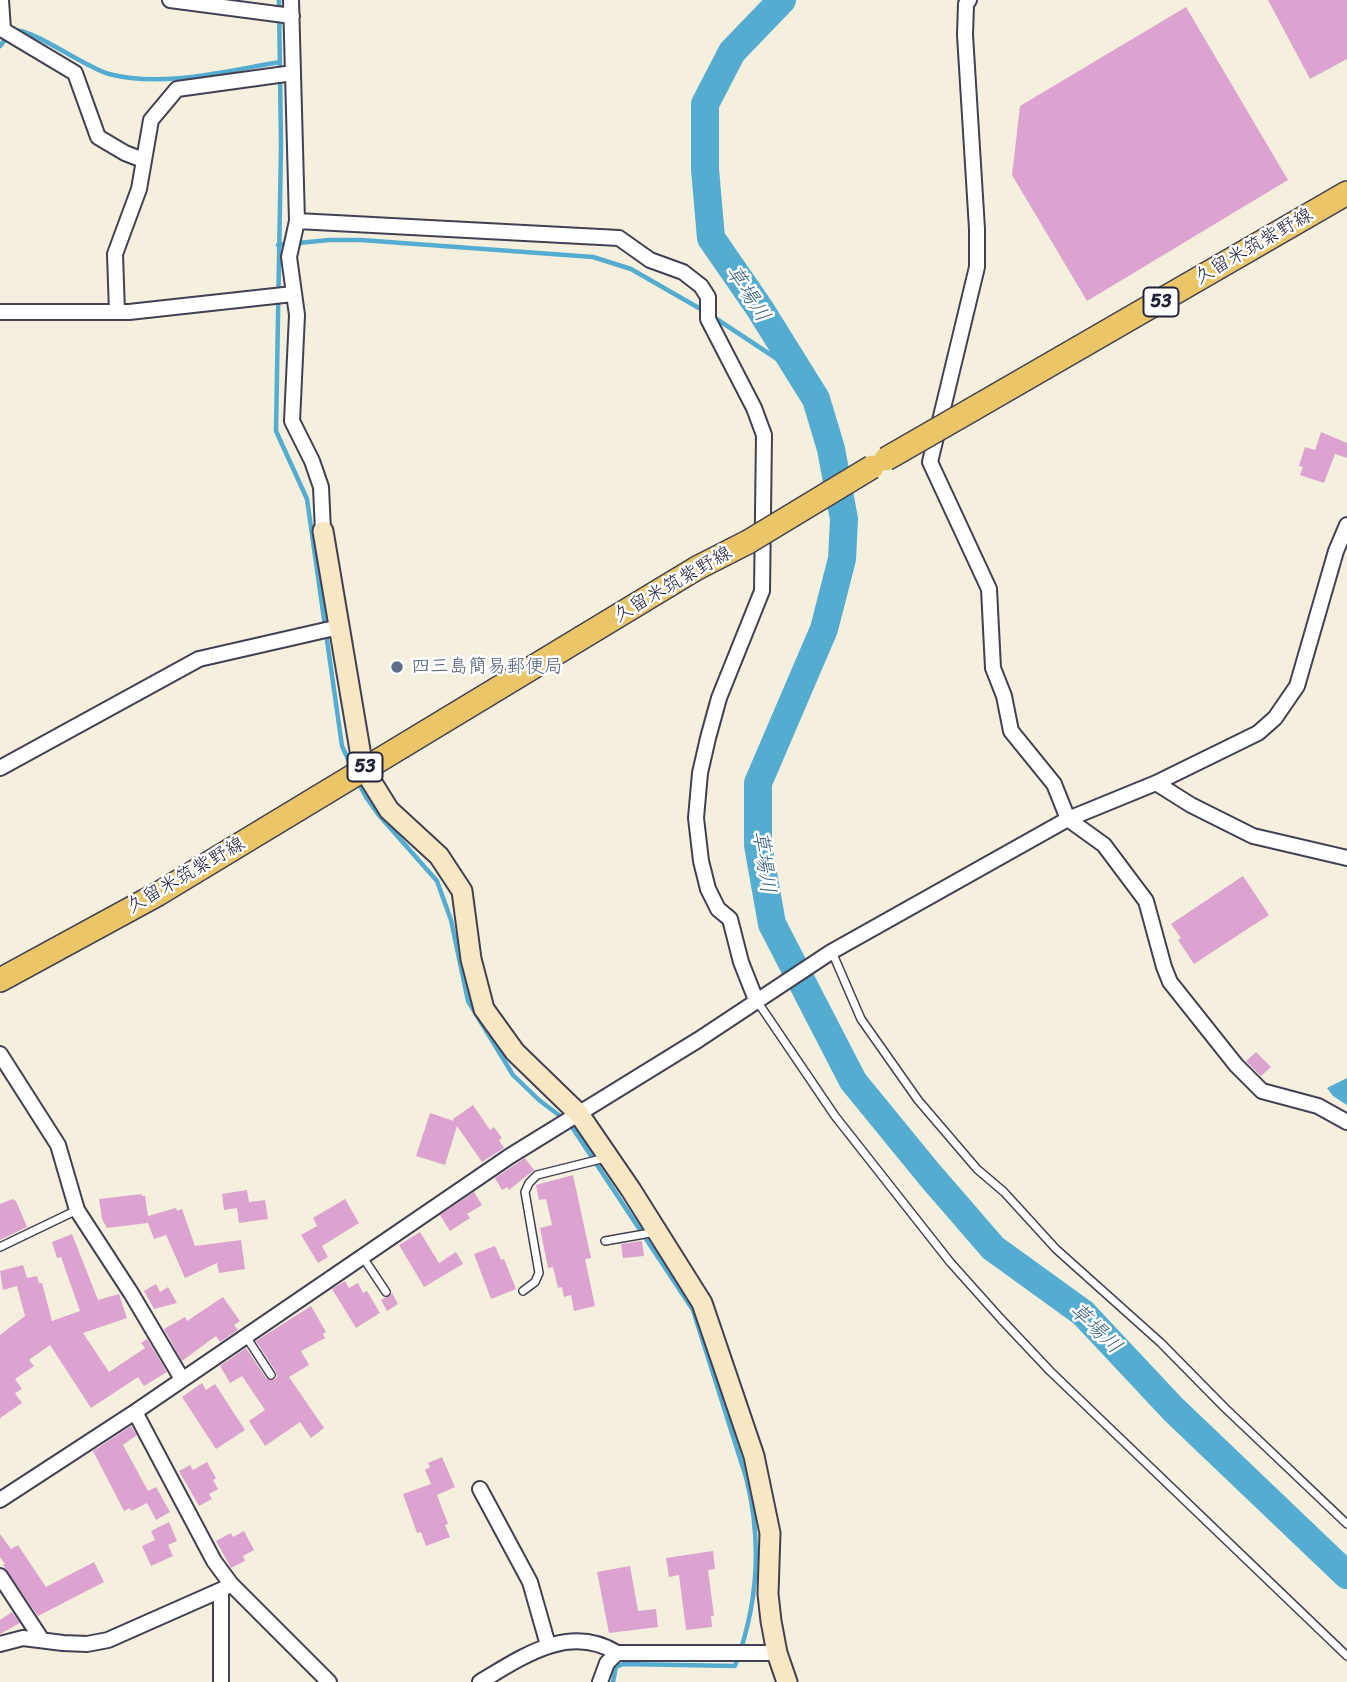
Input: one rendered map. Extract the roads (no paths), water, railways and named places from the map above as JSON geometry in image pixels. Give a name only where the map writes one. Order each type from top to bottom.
[{"type":"main road","name":"久留米筑紫野線","points":[[0,980],[158,894],[697,568],[748,542],[879,463],[1347,193]]},
{"type":"street","points":[[1,0],[3,30],[75,73],[98,137],[143,160]]},
{"type":"street","points":[[170,0],[292,16]]},
{"type":"street","points":[[291,0],[297,221],[289,257],[297,315],[292,421],[312,461],[321,487],[323,531],[363,768],[388,810],[439,856],[462,891],[471,959],[484,1009],[515,1052],[579,1114],[610,1157],[702,1303],[754,1456],[770,1533],[768,1594],[777,1653],[787,1682]]},
{"type":"street","points":[[969,0],[966,4],[965,35],[977,267],[930,462],[989,589],[993,667],[1004,696],[1011,731],[1054,784],[1068,819],[1104,845],[1146,901],[1170,982],[1236,1065],[1262,1091],[1318,1106],[1347,1122]]},
{"type":"street","points":[[117,312],[116,254],[139,189],[151,120],[177,89],[293,73]]},
{"type":"street","points":[[297,221],[619,238],[650,260],[683,272],[701,286],[708,297],[708,319],[754,408],[764,435],[764,548],[762,591],[719,698],[700,774],[696,818],[701,861],[708,889],[718,909],[730,919],[741,962],[760,998]]},
{"type":"street","points":[[0,312],[117,312],[293,294]]},
{"type":"street","points":[[0,1500],[135,1412],[510,1156],[698,1040],[829,953],[1068,819],[1156,783],[1258,733],[1275,718],[1297,686],[1336,551],[1347,525]]},
{"type":"street","points":[[0,768],[199,659],[340,627]]},
{"type":"street","points":[[1156,783],[1191,805],[1253,836],[1307,851],[1347,858]]},
{"type":"street","points":[[0,1054],[58,1145],[77,1210],[182,1379]]},
{"type":"street","points":[[135,1412],[226,1587],[329,1682]]},
{"type":"street","points":[[480,1489],[530,1582],[548,1645]]},
{"type":"street","points":[[0,1576],[42,1640]]},
{"type":"street","points":[[0,1644],[23,1638],[87,1644],[108,1640],[226,1587]]},
{"type":"street","points":[[221,1682],[226,1587]]},
{"type":"street","points":[[480,1682],[548,1645],[601,1643],[617,1653],[777,1653]]},
{"type":"street","points":[[600,1682],[607,1663],[617,1653]]},
{"type":"lane","points":[[829,953],[861,1019],[918,1100],[977,1169],[1004,1192],[1056,1249],[1161,1343],[1347,1524]]},
{"type":"lane","points":[[760,998],[835,1116],[950,1262],[1050,1371],[1347,1656]]},
{"type":"lane","points":[[523,1292],[535,1282],[539,1273],[525,1192],[529,1183],[537,1175],[610,1157]]},
{"type":"lane","points":[[0,1247],[77,1210]]},
{"type":"lane","points":[[605,1241],[658,1232]]},
{"type":"lane","points":[[362,1256],[386,1292]]},
{"type":"lane","points":[[245,1335],[271,1375]]},
{"type":"water","points":[[1347,1078],[1347,1105],[1333,1096],[1327,1088]]},
{"type":"waterway","points":[[279,0],[281,146],[276,431],[307,499],[342,746],[352,768]]},
{"type":"waterway","name":"草場川","points":[[782,0],[732,52],[705,104],[705,169],[711,238],[760,309],[816,399],[831,449],[844,519],[842,559],[824,629],[758,783],[758,845],[772,924],[853,1081],[993,1248],[1083,1313],[1173,1409],[1347,1575]]},
{"type":"waterway","points":[[13,30],[33,35],[99,70],[130,78],[194,77],[280,62]]},
{"type":"waterway","points":[[0,46],[7,37]]},
{"type":"waterway","points":[[278,245],[361,240],[593,257],[631,269],[704,311]]},
{"type":"waterway","points":[[712,316],[797,372]]},
{"type":"waterway","points":[[358,782],[378,814],[437,881],[451,920],[468,1001],[513,1075],[564,1119]]},
{"type":"waterway","points":[[570,1124],[693,1310],[746,1477],[756,1548],[749,1620],[735,1666],[623,1664],[616,1667],[613,1682]]},
{"type":"place","name":"四三島簡易郵便局","points":[[397,667]]}]
